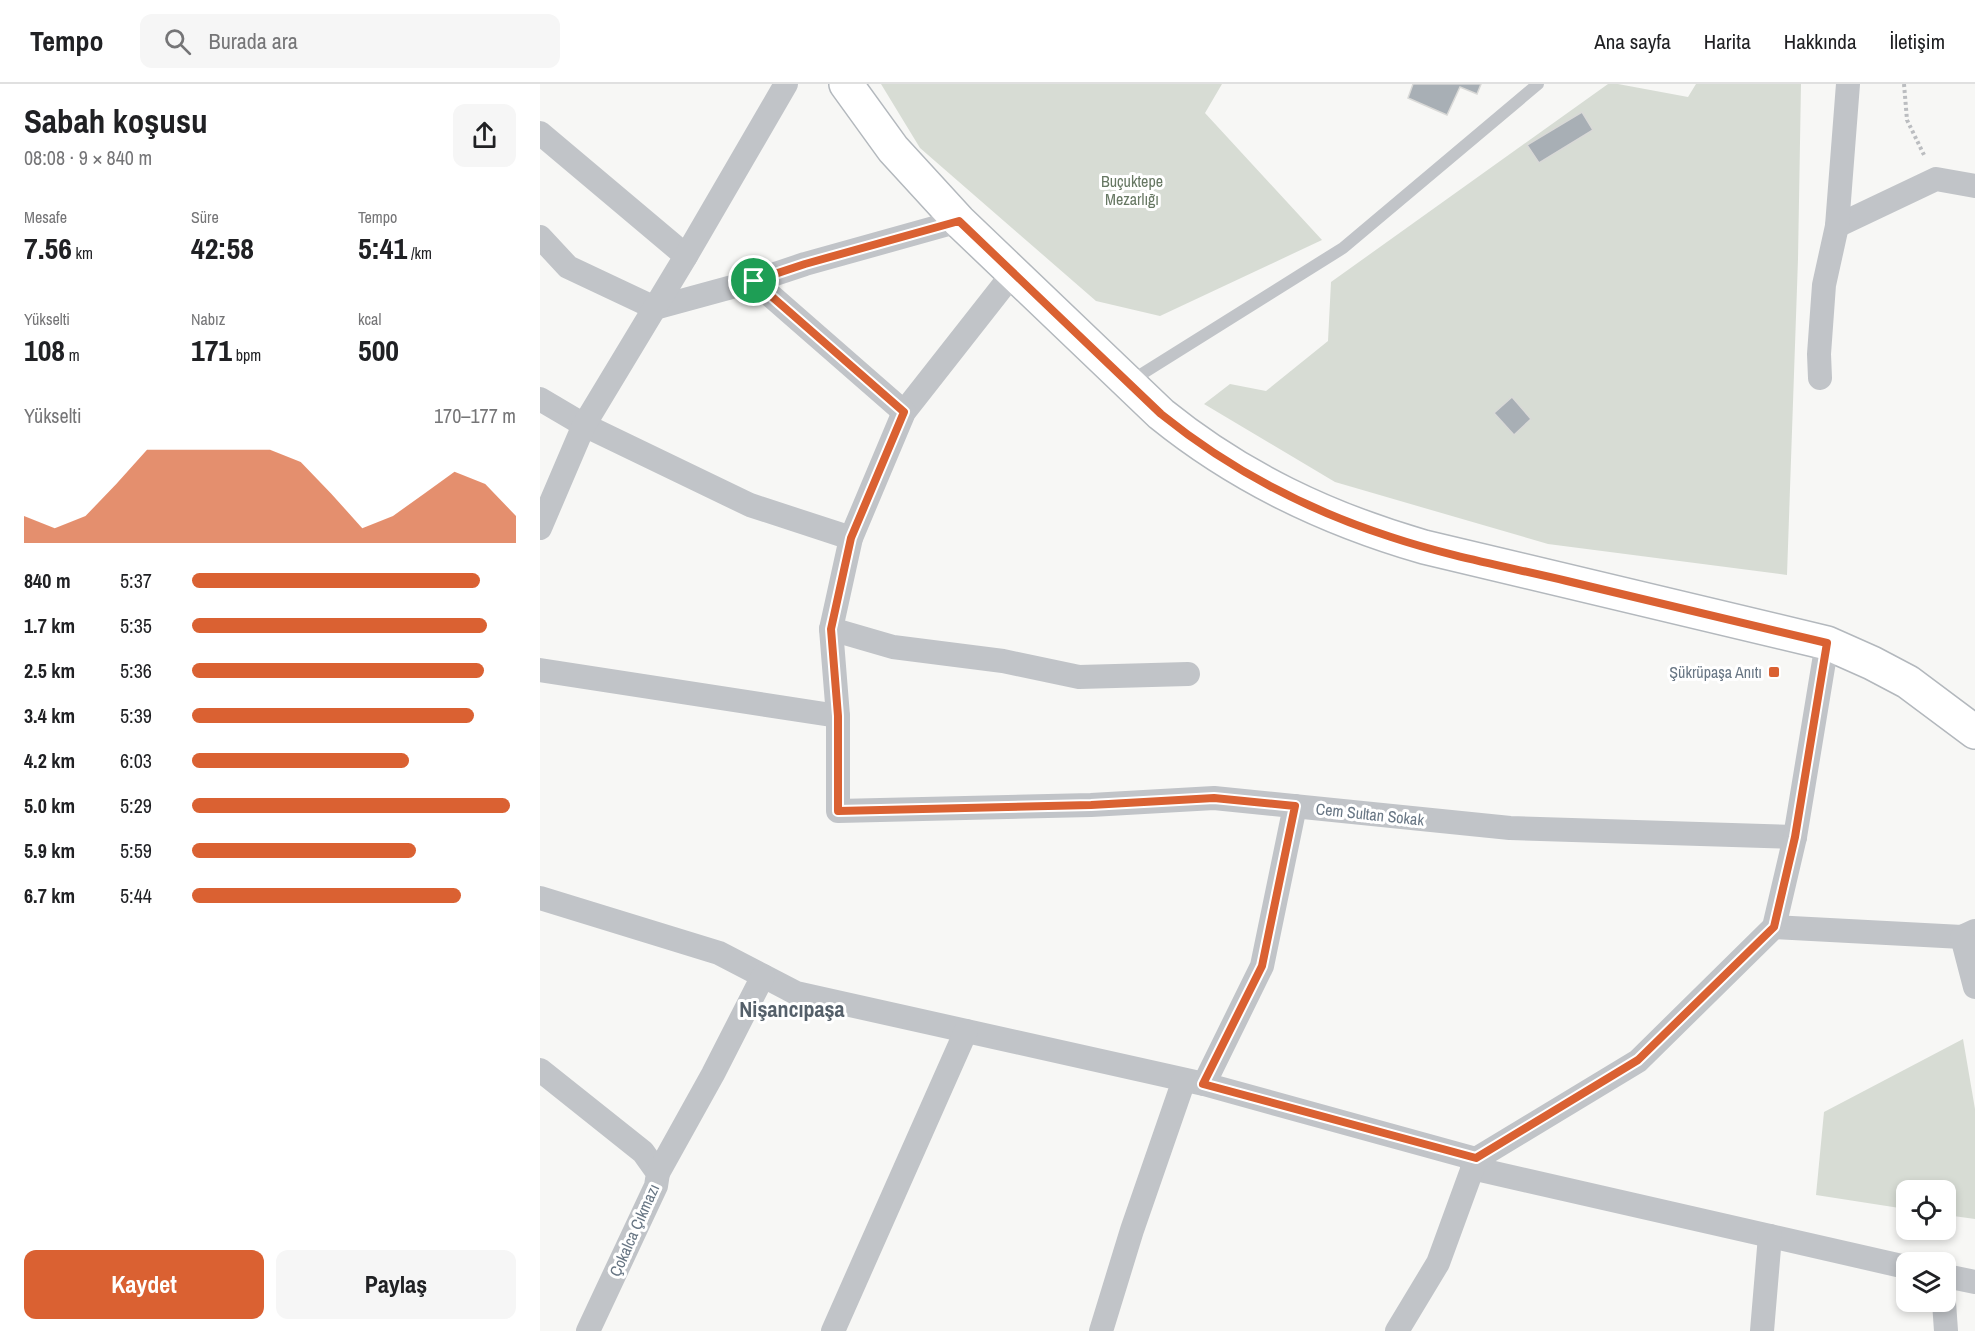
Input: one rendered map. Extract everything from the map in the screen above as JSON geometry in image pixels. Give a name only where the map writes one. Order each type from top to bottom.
[{"type":"main road","points":[[846,84],[893,149],[959,221],[1161,414],[1225,462],[1275,489],[1358,526],[1424,547],[1827,643],[1908,682],[1975,732]]},
{"type":"street","points":[[540,528],[584,425],[786,84]]},
{"type":"street","points":[[1820,378],[1819,354],[1824,285],[1837,226],[1848,84]]},
{"type":"street","points":[[540,133],[686,256]]},
{"type":"street","points":[[1837,226],[1936,179],[1975,186]]},
{"type":"street","points":[[540,237],[568,267],[654,308],[959,221]]},
{"type":"street","points":[[540,670],[838,716],[831,629],[851,538],[904,412],[1014,272]]},
{"type":"street","points":[[754,281],[904,412]]},
{"type":"street","points":[[540,399],[584,425],[750,505],[851,538]]},
{"type":"street","points":[[831,629],[893,647],[1002,661],[1079,677],[1188,674]]},
{"type":"street","points":[[1397,1331],[1438,1263],[1474,1163],[1638,1060],[1774,927],[1795,837],[1827,643]]},
{"type":"street","name":"Cem Sultan Sokak","points":[[838,716],[838,811],[1091,805],[1214,798],[1510,828],[1795,837]]},
{"type":"street","points":[[1101,1331],[1132,1230],[1194,1082],[1262,966],[1295,806]]},
{"type":"street","points":[[540,898],[719,953],[796,993],[1194,1082],[1474,1163],[1896,1265]]},
{"type":"street","points":[[1774,927],[1969,934],[1975,987]]},
{"type":"street","points":[[658,1173],[764,976]]},
{"type":"street","points":[[833,1331],[966,1031]]},
{"type":"street","name":"Çokalca Çıkmazı","points":[[540,1070],[643,1152],[658,1173],[656,1186],[588,1331]]},
{"type":"street","points":[[1762,1331],[1770,1236]]},
{"type":"street","points":[[1956,1278],[1975,1282]]},
{"type":"street","points":[[1945,1312],[1946,1331]]},
{"type":"lane","points":[[1128,382],[1343,248],[1538,84]]},
{"type":"path","points":[[1904,84],[1907,120],[1936,179]]},
{"type":"green space","name":"Buçuktepe Mezarlığı","points":[[881,84],[1222,84],[1205,113],[1322,240],[1160,316],[1096,301],[920,148]]},
{"type":"green space","points":[[1608,84],[1688,97],[1696,84],[1801,84],[1798,259],[1787,575],[1548,544],[1335,482],[1204,404],[1230,384],[1266,391],[1328,341],[1331,282]]},
{"type":"green space","points":[[1963,1039],[1975,1109],[1975,1219],[1956,1216],[1956,1180],[1896,1180],[1896,1207],[1816,1195],[1824,1112]]},
{"type":"building","points":[[1413,84],[1481,84],[1477,94],[1460,87],[1447,115],[1408,98]]},
{"type":"building","points":[[1582,112],[1593,130],[1539,163],[1527,145]]},
{"type":"building","points":[[1512,397],[1531,419],[1514,435],[1494,413]]},
{"type":"place","name":"Şükrüpaşa Anıtı","points":[[1774,672]]},
{"type":"district","name":"Nişancıpaşa","points":[[792,1009]]},
{"type":"route","points":[[959,221],[1161,414],[1225,462],[1266,485],[1358,526],[1424,547],[1827,643],[1795,837],[1774,927],[1638,1060],[1476,1158],[1203,1084],[1262,966],[1295,806],[1214,798],[1091,805],[838,811],[838,716],[831,629],[851,538],[904,412],[754,281],[805,264],[959,221]]}]
